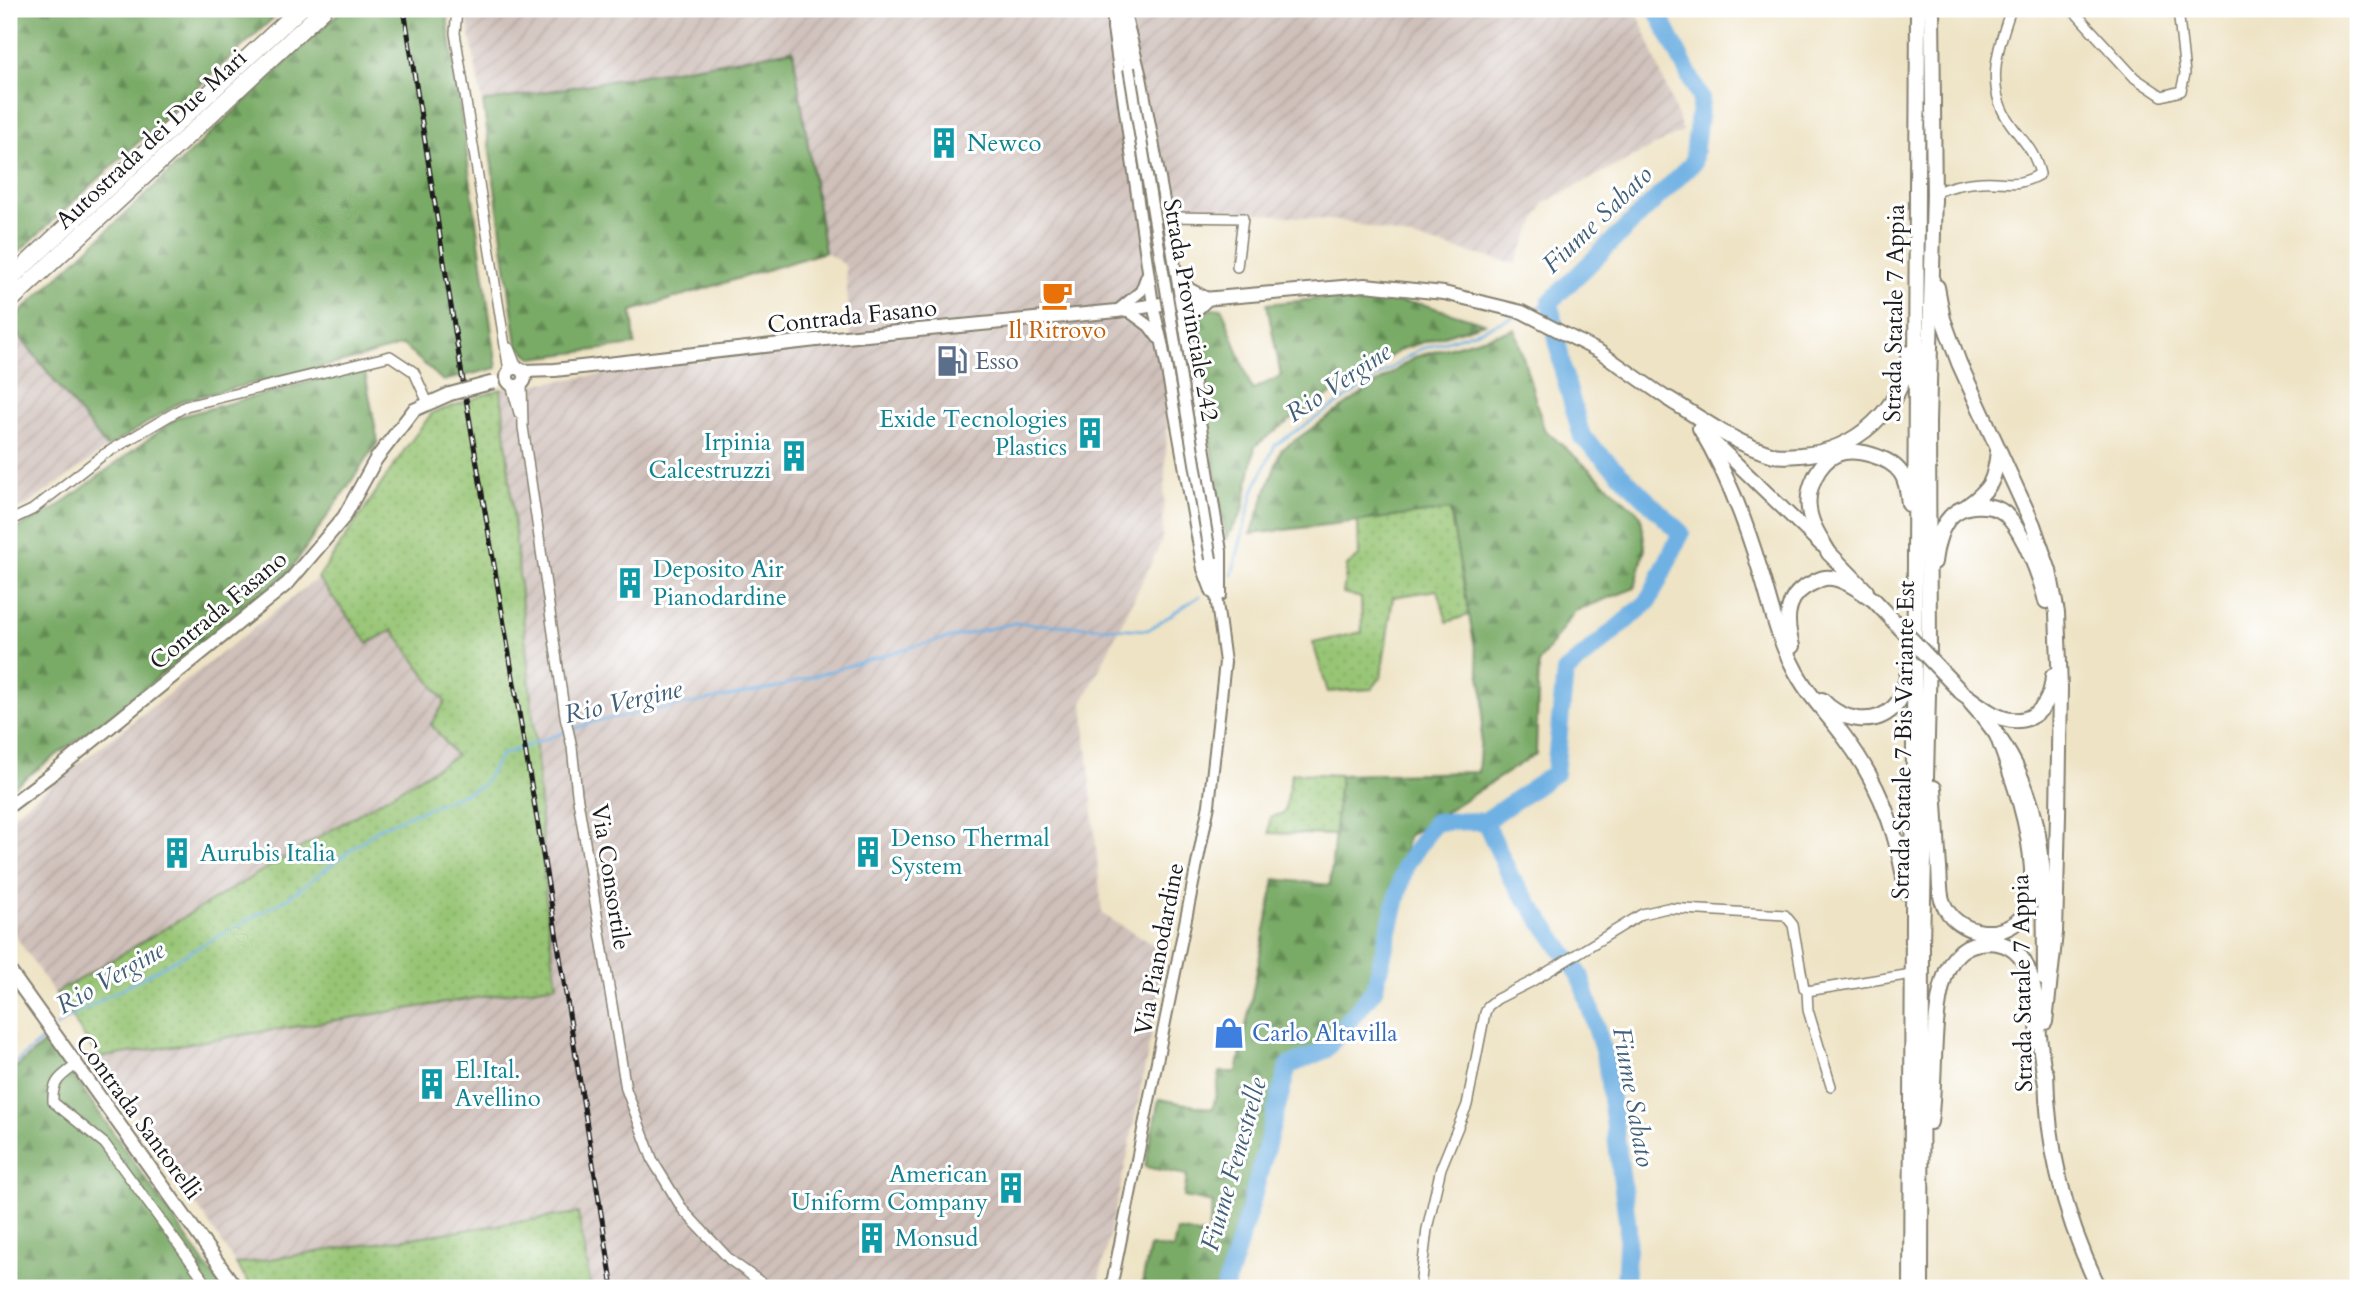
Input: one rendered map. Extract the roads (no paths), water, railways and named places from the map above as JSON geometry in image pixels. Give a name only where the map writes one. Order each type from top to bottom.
[{"type":"highway","name":"Autostrada dei Due Mari","points":[[9,280],[300,9]]},
{"type":"highway","name":"Autostrada dei Due Mari","points":[[9,302],[324,9]]},
{"type":"main road","name":"Strada Statale 7 Appia","points":[[1918,9],[1914,562],[1921,621]]},
{"type":"main road","name":"Strada Statale 7 Appia","points":[[1932,9],[1934,193]]},
{"type":"main road","points":[[1934,193],[1935,262],[1943,319],[1973,398],[2033,525],[2049,571],[2057,613],[2060,688],[2055,933],[2045,1022]]},
{"type":"main road","name":"Strada Statale 7 Bis Variante Est","points":[[1911,1288],[1912,937],[1934,193]]},
{"type":"main road","points":[[1669,399],[1745,446],[1778,456],[1831,449],[1854,439],[1877,421],[1895,398],[1905,379],[1917,261]]},
{"type":"main road","name":"Contrada Fasano","points":[[9,806],[288,583],[344,517],[376,459],[414,410],[450,394],[555,370],[825,339],[1365,285],[1444,293],[1522,312],[1600,352],[1669,399],[1829,552]]},
{"type":"main road","points":[[1700,428],[1734,492],[1776,625],[1793,668],[1816,704],[1841,732],[1867,770],[1884,804],[1906,886],[1912,937]]},
{"type":"main road","points":[[1874,600],[1843,582],[1826,578],[1799,591],[1790,602],[1787,618],[1787,631],[1792,648],[1816,694],[1828,706],[1853,719],[1877,718],[1893,709],[1902,695],[1940,530],[1953,513],[1985,493],[1996,474],[1998,449]]},
{"type":"main road","points":[[1914,562],[1907,489],[1901,472],[1874,454],[1861,452],[1838,454],[1824,464],[1813,482],[1808,506],[1811,522],[1829,552],[1961,692],[1994,715],[2024,719],[2037,714],[2048,702],[2054,667],[2048,611],[2042,585],[2008,515],[1996,507],[1966,507]]},
{"type":"main road","name":"Strada Statale 7 Bis Variante Est","points":[[1921,621],[1929,654],[1922,942],[1921,1288]]},
{"type":"main road","points":[[1929,654],[1941,898],[1949,916],[1962,926],[1979,933],[2008,928],[2020,918],[2029,905],[2032,883],[2031,851],[2021,799],[1997,735]]},
{"type":"main road","name":"Strada Statale 7 Appia","points":[[1961,692],[1988,722],[2008,753],[2030,799],[2042,848],[2045,898],[2046,1084],[2054,1156],[2068,1214],[2099,1288]]},
{"type":"main road","points":[[1922,1196],[1933,1101],[1939,1005],[1944,978],[1955,956],[1963,950],[1980,943],[1994,943],[2007,947],[2027,965],[2035,991],[2046,1084]]},
{"type":"main road","name":"Contrada Santorelli","points":[[9,970],[236,1288]]},
{"type":"street","name":"Via Consortile","points":[[457,9],[455,33],[504,334],[515,377],[566,722],[626,1089],[653,1161],[683,1209],[730,1260],[769,1288]]},
{"type":"street","name":"Strada Provinciale 242","points":[[1116,9],[1129,68],[1220,615]]},
{"type":"street","points":[[1116,9],[1115,40],[1153,305],[1203,569],[1220,615]]},
{"type":"street","points":[[1124,9],[1141,76],[1178,277],[1221,551],[1220,615]]},
{"type":"street","points":[[1934,193],[1952,185],[1983,182],[2024,184],[2039,174],[2036,157],[2008,121],[1996,96],[1994,85],[1997,57],[2011,9]]},
{"type":"street","points":[[2072,9],[2135,78],[2162,96],[2181,90],[2185,74],[2178,9]]},
{"type":"street","points":[[1167,217],[1243,218],[1237,267]]},
{"type":"street","points":[[1148,273],[1141,291],[1122,311],[1149,326],[1162,343]]},
{"type":"street","points":[[1178,277],[1190,289],[1209,299],[1185,326]]},
{"type":"street","points":[[9,521],[32,510],[103,455],[186,406],[390,356],[414,372],[428,403]]},
{"type":"street","name":"Via Pianodardine","points":[[1111,1288],[1209,805],[1225,662],[1220,615]]},
{"type":"street","points":[[1420,1288],[1427,1229],[1441,1168],[1467,1105],[1488,1006],[1642,914],[1656,909],[1785,915],[1793,925],[1804,988],[1807,991],[1808,1010],[1831,1086]]},
{"type":"street","points":[[1807,991],[1912,974]]},
{"type":"street","points":[[76,1065],[59,1078],[52,1089],[53,1102],[105,1144],[210,1288]]},
{"type":"waterway","name":"Fiume Sabato","points":[[1625,1288],[1628,1227],[1606,1060],[1580,975],[1511,878],[1485,821],[1555,773],[1565,672],[1648,602],[1681,533],[1582,437],[1563,371],[1550,302],[1693,163],[1701,99],[1656,9]]},
{"type":"waterway","name":"Rio Vergine","points":[[1529,311],[1550,302]]},
{"type":"waterway","name":"Rio Vergine","points":[[1232,575],[1254,489],[1275,445],[1418,350],[1516,316]]},
{"type":"waterway","name":"Rio Vergine","points":[[56,1027],[288,898],[381,827],[482,786],[501,755],[596,721],[774,688],[915,646],[1014,623],[1148,630],[1200,596]]},
{"type":"waterway","name":"Fiume Fenestrelle","points":[[1225,1288],[1288,1066],[1325,1050],[1374,990],[1405,866],[1435,822],[1485,821]]},
{"type":"waterway","name":"Rio Vergine","points":[[9,1068],[49,1034]]},
{"type":"railway","points":[[404,9],[613,1288]]},
{"type":"place","name":"Newco","points":[[944,143]]},
{"type":"place","name":"Il Ritrovo","points":[[1057,295]]},
{"type":"place","name":"Esso","points":[[952,361]]},
{"type":"place","name":"Exide Tecnologies Plastics","points":[[1090,433]]},
{"type":"place","name":"Irpinia Calcestruzzi","points":[[794,456]]},
{"type":"place","name":"Deposito Air Pianodardine","points":[[630,583]]},
{"type":"place","name":"Denso Thermal System","points":[[868,852]]},
{"type":"place","name":"Aurubis Italia","points":[[177,853]]},
{"type":"place","name":"Carlo Altavilla","points":[[1229,1033]]},
{"type":"place","name":"El.Ital. Avellino","points":[[432,1084]]},
{"type":"place","name":"American Uniform Company","points":[[1011,1188]]},
{"type":"place","name":"Monsud","points":[[872,1238]]}]
